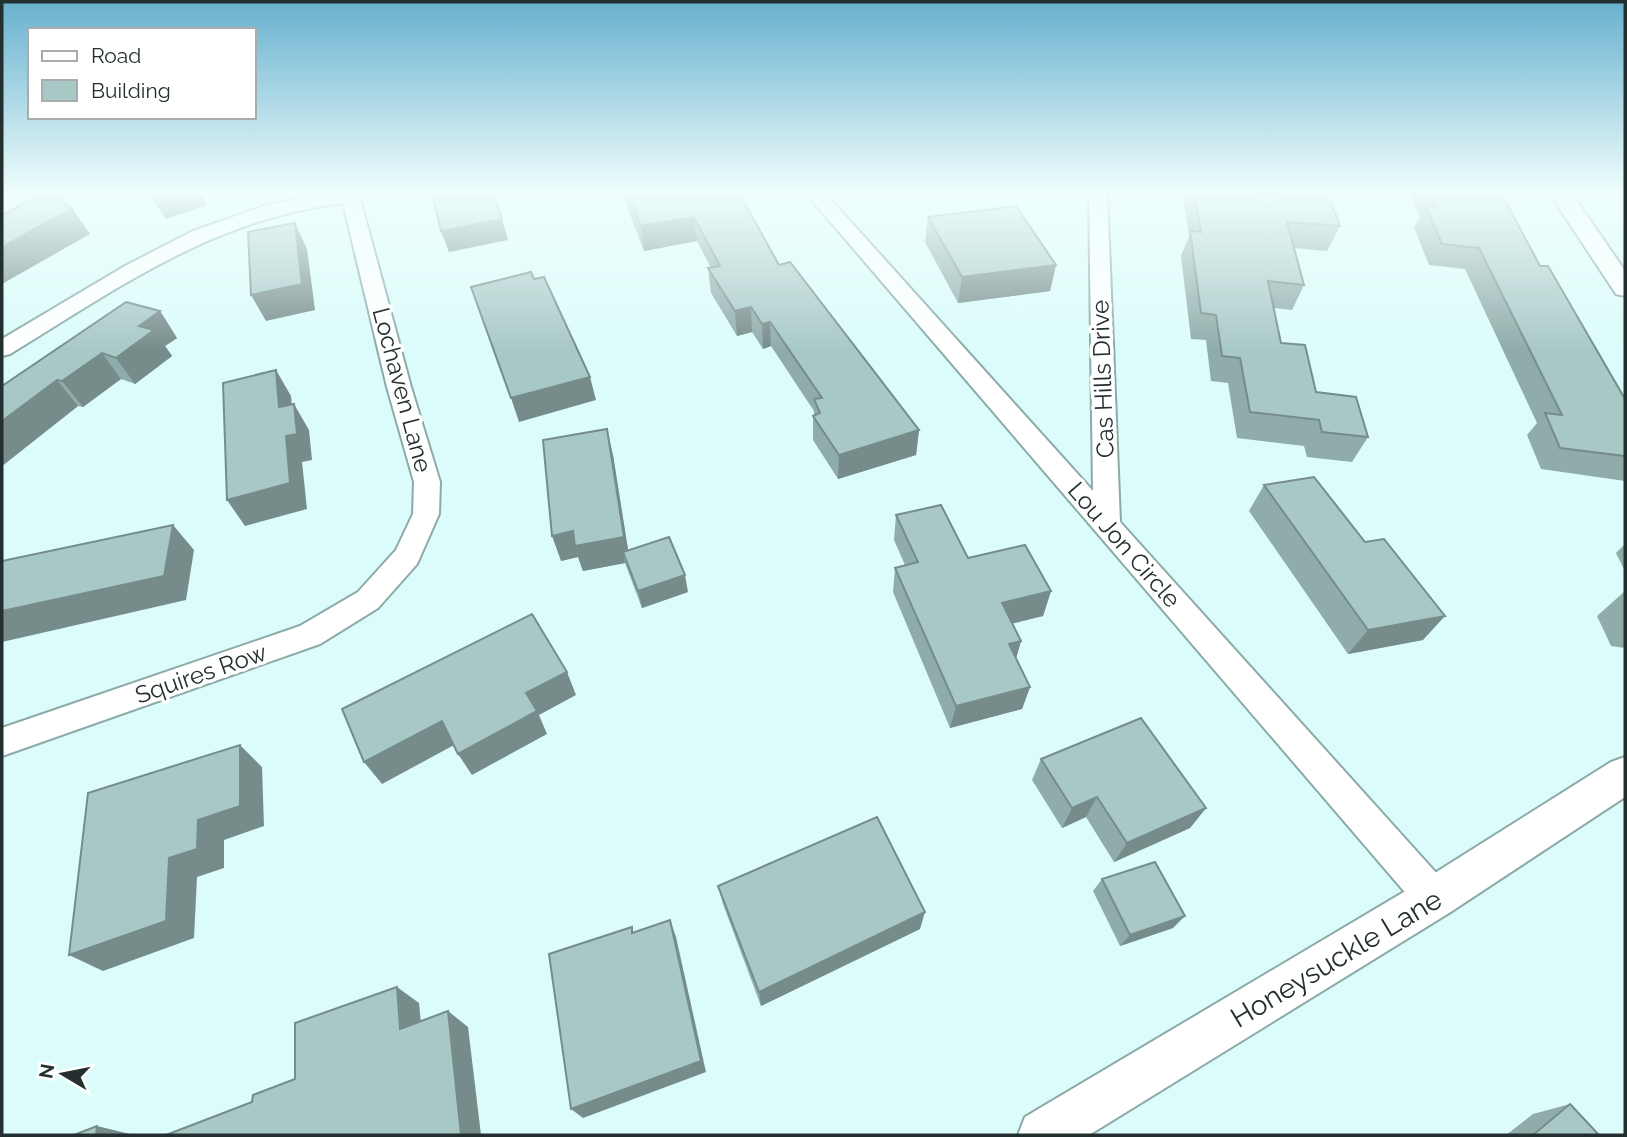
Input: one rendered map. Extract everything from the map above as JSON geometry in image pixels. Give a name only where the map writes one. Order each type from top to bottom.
[{"type":"street","points":[[2,349],[153,260],[185,244]]},
{"type":"street","name":"Lochaven Lane","points":[[362,244],[427,482],[426,514],[407,556],[386,580]]},
{"type":"street","name":"Lou Jon Circle","points":[[860,244],[1434,898]]},
{"type":"street","name":"Cas Hills Drive","points":[[1099,244],[1107,526]]},
{"type":"street","points":[[1595,244],[1625,289]]},
{"type":"street","name":"Squires Row","points":[[2,742],[310,635],[368,600],[386,580]]},
{"type":"street","name":"Honeysuckle Lane","points":[[1043,1135],[1434,898],[1625,775]]},
{"type":"building","points":[[249,244],[297,244],[302,284],[251,295]]},
{"type":"building","points":[[708,244],[767,244],[779,265],[790,262],[919,430],[839,455],[813,416],[820,413],[814,399],[822,398],[770,322],[762,324],[751,307],[735,311],[708,268],[720,266]]},
{"type":"building","points":[[943,244],[1042,244],[1056,265],[962,277]]},
{"type":"building","points":[[1192,244],[1293,244],[1304,285],[1268,281],[1281,343],[1305,345],[1316,392],[1356,397],[1368,437],[1322,432],[1319,420],[1250,412],[1240,358],[1222,356],[1216,315],[1201,313]]},
{"type":"building","points":[[1443,244],[1528,244],[1540,266],[1548,266],[1625,399],[1625,456],[1560,448],[1545,413],[1562,415],[1479,248]]},
{"type":"building","points":[[531,272],[534,279],[544,277],[590,377],[511,398],[471,287]]},
{"type":"building","points":[[126,302],[160,311],[139,326],[154,330],[116,358],[102,353],[62,381],[57,380],[2,421],[2,386]]},
{"type":"building","points":[[276,370],[279,407],[294,404],[297,434],[286,436],[290,483],[227,500],[223,383]]},
{"type":"building","points":[[607,429],[624,537],[575,546],[573,531],[552,536],[543,440]]},
{"type":"building","points":[[1314,477],[1365,542],[1384,539],[1445,616],[1368,630],[1264,485]]},
{"type":"building","points":[[941,505],[968,558],[1025,545],[1051,591],[1002,603],[1021,641],[1009,644],[1030,687],[956,706],[895,568],[918,562],[896,515]]},
{"type":"building","points":[[173,525],[164,576],[2,611],[2,561]]},
{"type":"building","points":[[669,537],[685,575],[638,591],[623,552]]},
{"type":"building","points":[[532,614],[567,672],[526,693],[537,711],[458,754],[442,721],[364,762],[342,709]]},
{"type":"building","points":[[1141,718],[1206,808],[1127,843],[1097,797],[1072,808],[1041,759]]},
{"type":"building","points":[[240,745],[240,806],[198,820],[197,849],[169,858],[166,921],[69,955],[88,793]]},
{"type":"building","points":[[877,817],[925,912],[759,992],[718,886]]},
{"type":"building","points":[[1155,862],[1185,916],[1130,935],[1102,879]]},
{"type":"building","points":[[670,920],[701,1061],[571,1109],[549,954],[632,927],[632,933]]},
{"type":"building","points":[[397,987],[400,1029],[448,1011],[461,1135],[166,1135],[252,1102],[253,1095],[295,1079],[295,1023]]},
{"type":"building","points":[[1570,1104],[1599,1135],[1533,1135]]},
{"type":"building","points":[[97,1126],[96,1135],[74,1135]]}]
